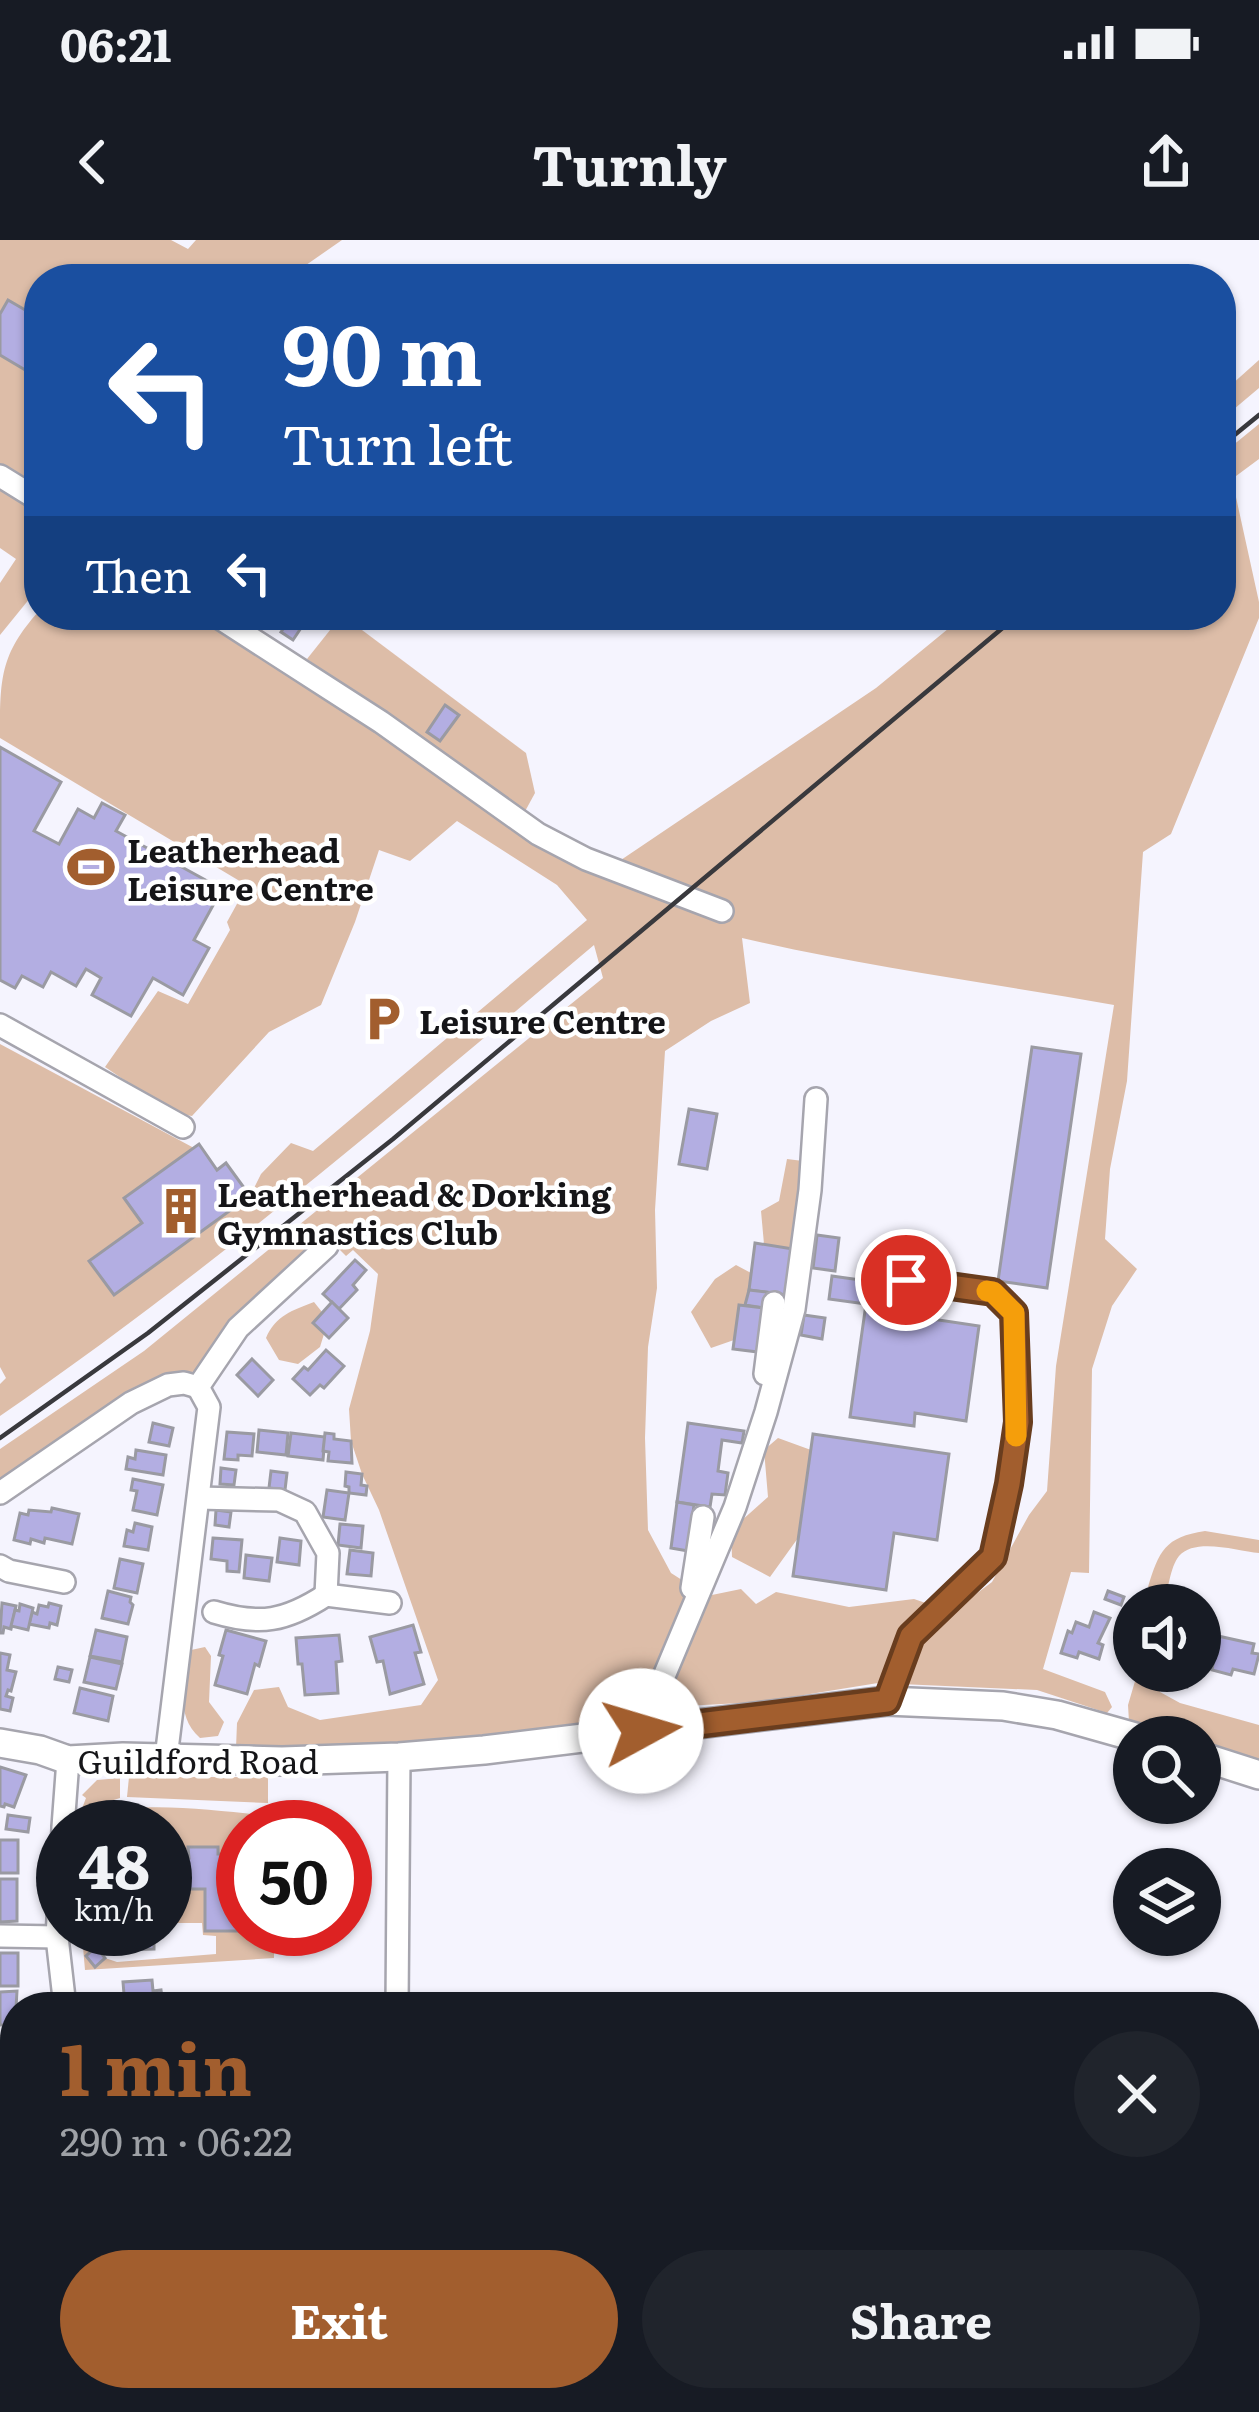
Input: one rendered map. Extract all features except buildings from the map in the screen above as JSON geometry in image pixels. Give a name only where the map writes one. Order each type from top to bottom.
[{"type":"main road","name":"Guildford Road","points":[[0,1743],[68,1760],[399,1757],[887,1701]]},
{"type":"main road","points":[[887,1701],[1003,1706],[1113,1731]]},
{"type":"main road","points":[[1221,1763],[1259,1775]]},
{"type":"street","points":[[237,630],[380,722],[538,834],[586,859],[711,907]]},
{"type":"street","points":[[0,1025],[183,1127]]},
{"type":"street","points":[[641,1731],[735,1508],[794,1310],[816,1099]]},
{"type":"street","points":[[198,1388],[238,1328],[327,1246]]},
{"type":"street","points":[[887,1701],[911,1636],[993,1557],[1018,1422],[1014,1313],[993,1292],[906,1280]]},
{"type":"street","points":[[758,1438],[774,1303]]},
{"type":"street","points":[[0,1492],[131,1403],[168,1384],[198,1388],[208,1407],[166,1758]]},
{"type":"street","points":[[199,1498],[280,1500],[305,1512],[328,1553],[326,1595]]},
{"type":"street","points":[[686,1625],[703,1517]]},
{"type":"street","points":[[0,1566],[64,1582]]},
{"type":"street","points":[[214,1612],[262,1622],[306,1608],[326,1595],[390,1603]]},
{"type":"street","points":[[397,1992],[399,1757]]},
{"type":"street","points":[[65,1800],[68,1760]]},
{"type":"street","points":[[0,1936],[36,1937]]},
{"type":"street","points":[[59,1956],[62,1992]]},
{"type":"shaded area","points":[[0,240],[171,240],[188,249],[196,240],[342,240],[308,264],[24,264],[24,605],[0,635],[0,583],[16,559],[0,548]]},
{"type":"shaded area","points":[[1259,360],[1259,388],[1236,407],[1236,381]]},
{"type":"shaded area","points":[[1259,424],[1259,459],[1236,476],[1236,443]]},
{"type":"shaded area","points":[[1236,497],[1259,618],[1171,834],[1143,852],[1127,1081],[1110,1169],[1105,1239],[1137,1269],[1112,1306],[1092,1369],[1089,1573],[1071,1572],[1043,1669],[1105,1692],[1112,1707],[1107,1713],[1037,1690],[878,1683],[760,1702],[647,1708],[498,1744],[236,1748],[237,1723],[254,1690],[279,1687],[288,1707],[320,1720],[421,1705],[438,1680],[351,1441],[349,1409],[370,1331],[378,1274],[353,1250],[346,1256],[326,1236],[223,1328],[199,1371],[161,1376],[0,1485],[0,1449],[144,1351],[603,978],[594,945],[228,1247],[0,1416],[0,1384],[6,1378],[0,1367],[0,1044],[194,1148],[125,1198],[142,1223],[89,1261],[250,1196],[261,1174],[291,1143],[313,1151],[587,920],[557,885],[457,821],[410,861],[379,850],[321,1005],[269,1032],[192,1116],[173,1113],[105,1067],[158,991],[188,1004],[230,930],[227,922],[238,902],[245,904],[253,889],[0,738],[5,668],[16,641],[24,629],[226,630],[431,767],[615,864],[876,688],[947,630],[1236,630]],"holes":[[[742,938],[1114,1005],[1056,1366],[1047,1491],[992,1582],[952,1612],[914,1599],[849,1607],[776,1592],[756,1604],[741,1589],[707,1596],[671,1573],[648,1530],[648,1347],[657,1288],[655,1210],[665,1051],[750,1003]]]},
{"type":"shaded area","points":[[330,630],[362,630],[526,753],[535,793],[523,815],[307,659]]},
{"type":"shaded area","points":[[787,1159],[803,1161],[793,1249],[764,1244],[761,1211],[779,1201]]},
{"type":"shaded area","points":[[736,1265],[751,1273],[745,1305],[739,1306],[734,1340],[711,1348],[691,1312],[715,1279]]},
{"type":"shaded area","points":[[314,1302],[322,1312],[313,1323],[324,1334],[320,1347],[298,1364],[279,1360],[266,1338],[270,1330],[286,1315]]},
{"type":"shaded area","points":[[778,1438],[811,1450],[798,1538],[770,1577],[732,1557],[731,1530],[768,1497],[764,1450]]},
{"type":"shaded area","points":[[1205,1531],[1259,1540],[1259,1553],[1195,1547],[1179,1556],[1169,1584],[1149,1584],[1160,1555],[1181,1537]]},
{"type":"shaded area","points":[[205,1647],[211,1656],[209,1702],[224,1722],[218,1736],[200,1738],[186,1718],[184,1697],[191,1650]]},
{"type":"shaded area","points":[[1132,1692],[1160,1692],[1180,1703],[1259,1725],[1259,1762],[1221,1750],[1221,1716],[1129,1716]]},
{"type":"shaded area","points":[[129,1777],[268,1777],[268,1800],[127,1797]]},
{"type":"shaded area","points":[[120,1778],[120,1798],[85,1800],[82,1795],[97,1780]]},
{"type":"shaded area","points":[[192,1809],[216,1811],[216,1936],[203,1935],[202,1923],[192,1923]]},
{"type":"shaded area","points":[[84,1956],[117,1962],[192,1956],[274,1958],[85,1970]]},
{"type":"railway","points":[[1236,434],[1259,415]]},
{"type":"railway","points":[[0,1438],[148,1333],[393,1139],[1000,630]]},
{"type":"slow traffic","points":[[987,1291],[1014,1313],[1016,1436]]},
{"type":"place","name":"Leatherhead Leisure Centre","points":[[91,867]]},
{"type":"place","name":"Leisure Centre","points":[[383,1019]]},
{"type":"place","name":"Leatherhead & Dorking Gymnastics Club","points":[[181,1211]]},
{"type":"route","points":[[641,1731],[887,1701],[911,1636],[993,1557],[1018,1422],[1014,1313],[993,1292],[906,1280]]}]
